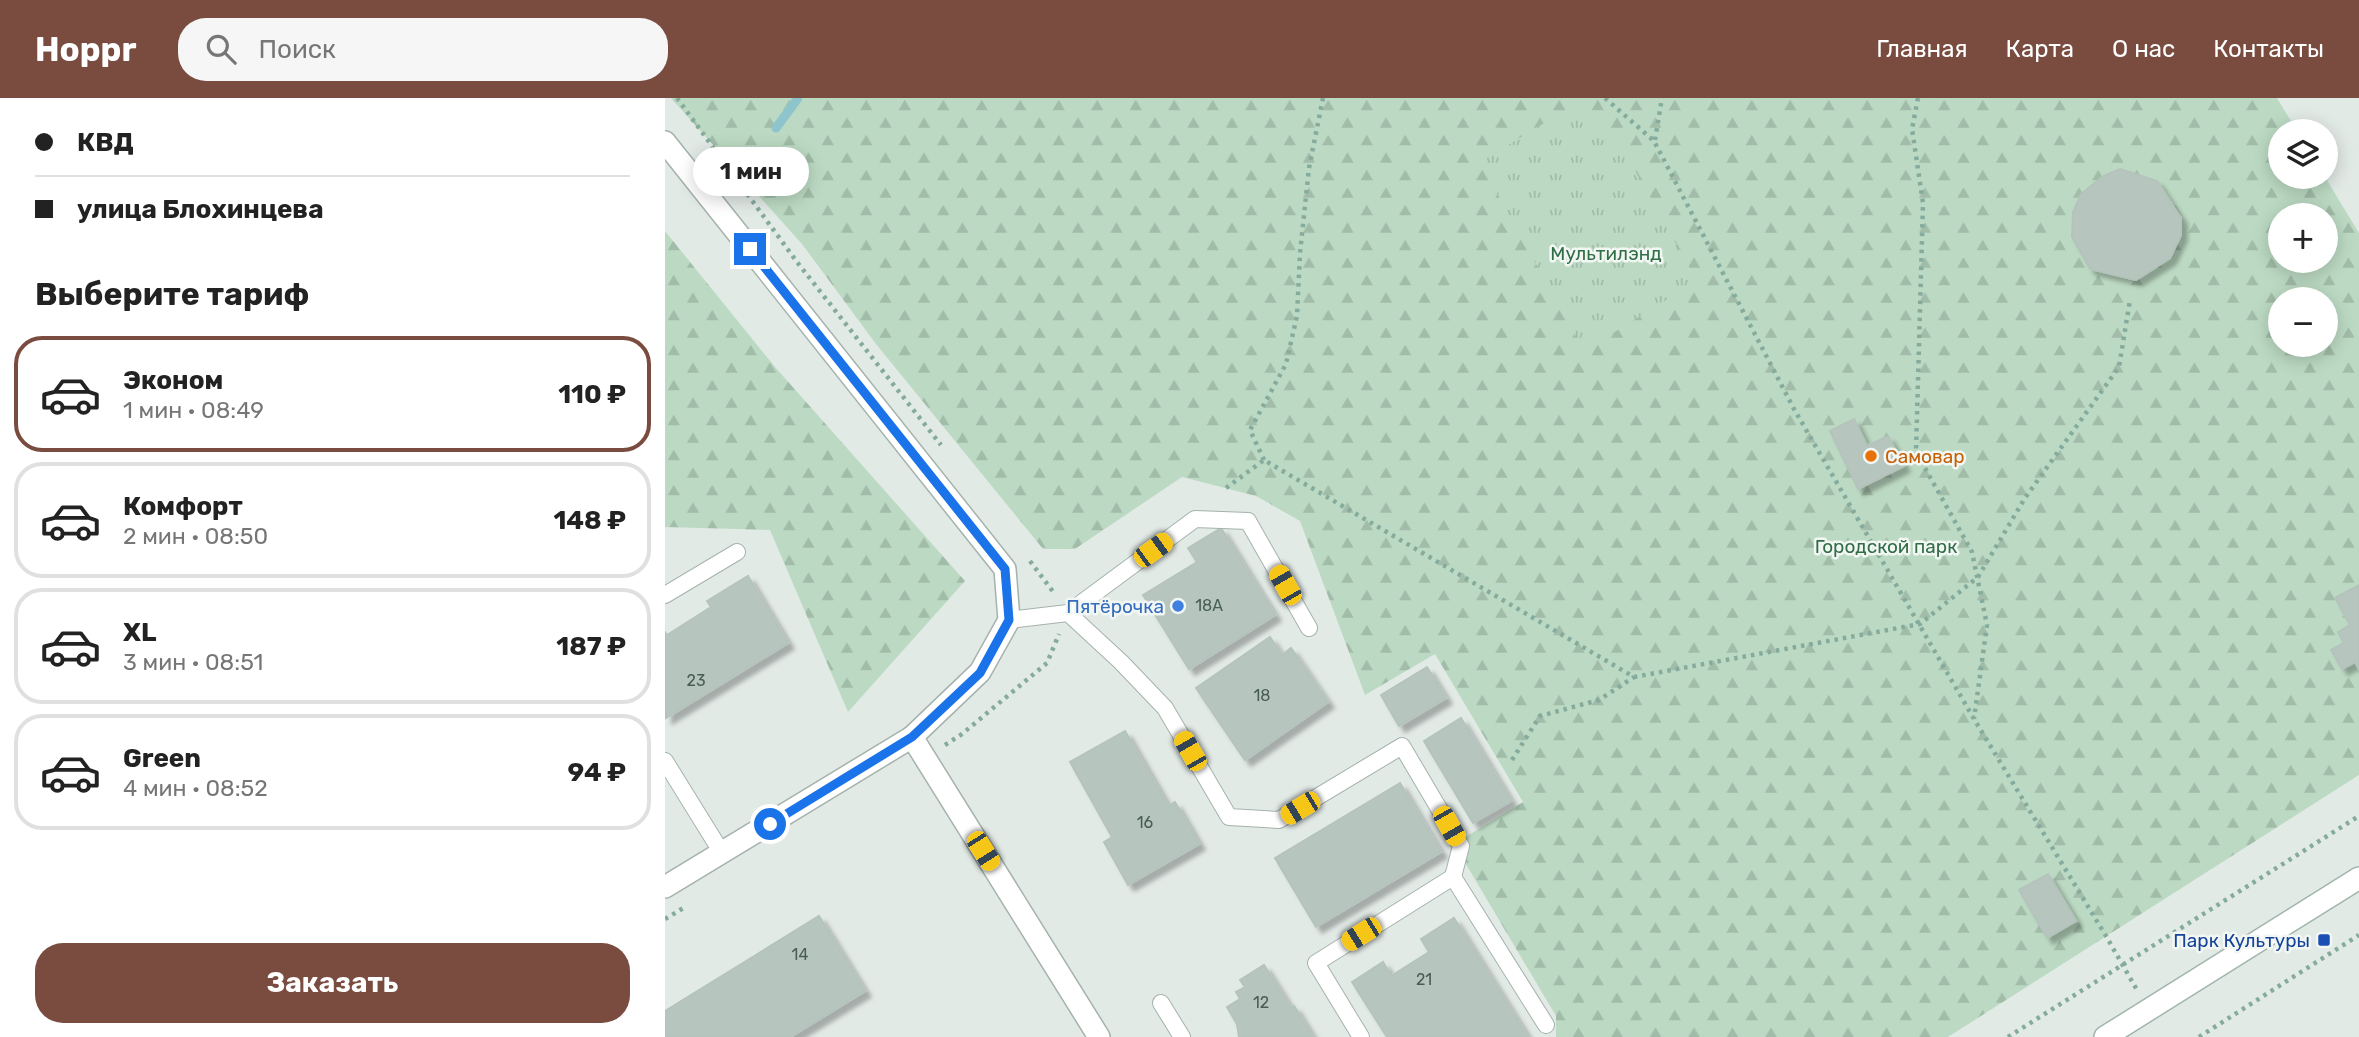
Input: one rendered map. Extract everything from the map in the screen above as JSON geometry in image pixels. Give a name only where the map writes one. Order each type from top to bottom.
[{"type":"street","points":[[665,142],[1005,569],[1009,620],[980,673],[912,737],[665,887]]},
{"type":"street","points":[[912,737],[1099,1037]]},
{"type":"street","points":[[2105,1037],[2359,878]]},
{"type":"lane","points":[[1009,620],[1068,613],[1195,519],[1248,522],[1309,628]]},
{"type":"lane","points":[[665,595],[737,552]]},
{"type":"lane","points":[[1068,613],[1165,708],[1229,817],[1279,820],[1402,746],[1461,846],[1453,877],[1316,963],[1361,1037]]},
{"type":"lane","points":[[665,761],[722,853]]},
{"type":"lane","points":[[1453,877],[1546,1025]]},
{"type":"lane","points":[[1161,1003],[1182,1037]]},
{"type":"path","points":[[677,98],[797,262],[947,452]]},
{"type":"path","points":[[1323,98],[1308,168],[1297,316],[1286,364],[1250,430],[1264,460],[1634,677]]},
{"type":"path","points":[[1605,98],[1654,141],[1794,409],[1974,719],[2149,1009]]},
{"type":"path","points":[[1654,141],[1662,98]]},
{"type":"path","points":[[1918,98],[1912,130],[1923,203],[1916,452],[1972,552],[1978,577],[1987,625],[1974,719]]},
{"type":"path","points":[[1512,760],[1540,716],[1599,701],[1634,677],[1920,624],[1978,577],[2025,498],[2119,367],[2130,300]]},
{"type":"path","points":[[1226,488],[1264,460]]},
{"type":"path","points":[[1022,550],[1068,613]]},
{"type":"path","points":[[2008,1037],[2359,816]]},
{"type":"path","points":[[2199,1037],[2359,935]]},
{"type":"green space","name":"Городской парк","points":[[671,98],[2277,98],[2290,119],[2268,119],[2268,189],[2332,189],[2359,233],[2359,775],[1948,1037],[1556,1037],[1556,1016],[1454,844],[1523,802],[1435,654],[1365,695],[1300,521],[1256,496],[1182,477],[1075,549],[1043,549],[876,344],[802,244]]},
{"type":"green space","name":"Мультилэнд","points":[[1574,105],[1628,158],[1697,281],[1584,351],[1480,162]]},
{"type":"green space","points":[[665,231],[775,367],[965,581],[848,712],[770,530],[665,527]]},
{"type":"building","points":[[2120,169],[2157,181],[2181,218],[2181,235],[2170,258],[2136,280],[2090,269],[2072,237],[2073,212],[2081,194],[2103,176]]},
{"type":"building","name":"Самовар","points":[[1854,419],[1867,446],[1888,436],[1904,466],[1858,489],[1830,431]]},
{"type":"building","points":[[1221,528],[1275,615],[1189,669],[1143,595],[1197,562],[1188,548]]},
{"type":"building","points":[[748,576],[788,643],[666,718],[665,632],[667,635],[711,607],[707,601]]},
{"type":"building","points":[[2359,585],[2359,669],[2355,662],[2342,669],[2331,650],[2344,643],[2338,632],[2350,625],[2335,598]]},
{"type":"building","points":[[1270,637],[1282,655],[1291,648],[1328,702],[1245,760],[1196,688]]},
{"type":"building","points":[[1427,667],[1446,698],[1399,726],[1381,695]]},
{"type":"building","points":[[1461,718],[1511,801],[1473,823],[1424,741]]},
{"type":"building","points":[[1125,731],[1168,806],[1175,802],[1199,844],[1128,885],[1104,842],[1112,837],[1070,762]]},
{"type":"building","points":[[1400,783],[1441,852],[1316,927],[1275,858]]},
{"type":"building","points":[[2048,874],[2076,921],[2047,938],[2019,890]]},
{"type":"building","points":[[819,916],[865,991],[790,1037],[665,1037],[665,1011]]},
{"type":"building","points":[[1454,918],[1528,1037],[1387,1037],[1352,982],[1383,962],[1391,976],[1429,952],[1421,939]]},
{"type":"building","points":[[1264,965],[1313,1037],[1239,1037],[1237,1024],[1227,1007],[1240,999],[1236,992],[1245,987],[1240,980]]},
{"type":"waterway","points":[[776,128],[798,98]]},
{"type":"place","name":"Самовар","points":[[1871,456]]},
{"type":"place","name":"Пятёрочка","points":[[1178,606]]},
{"type":"place","name":"Парк Культуры","points":[[2324,940]]},
{"type":"route","points":[[750,249],[1005,569],[1009,620],[980,673],[912,737],[770,824]]}]
